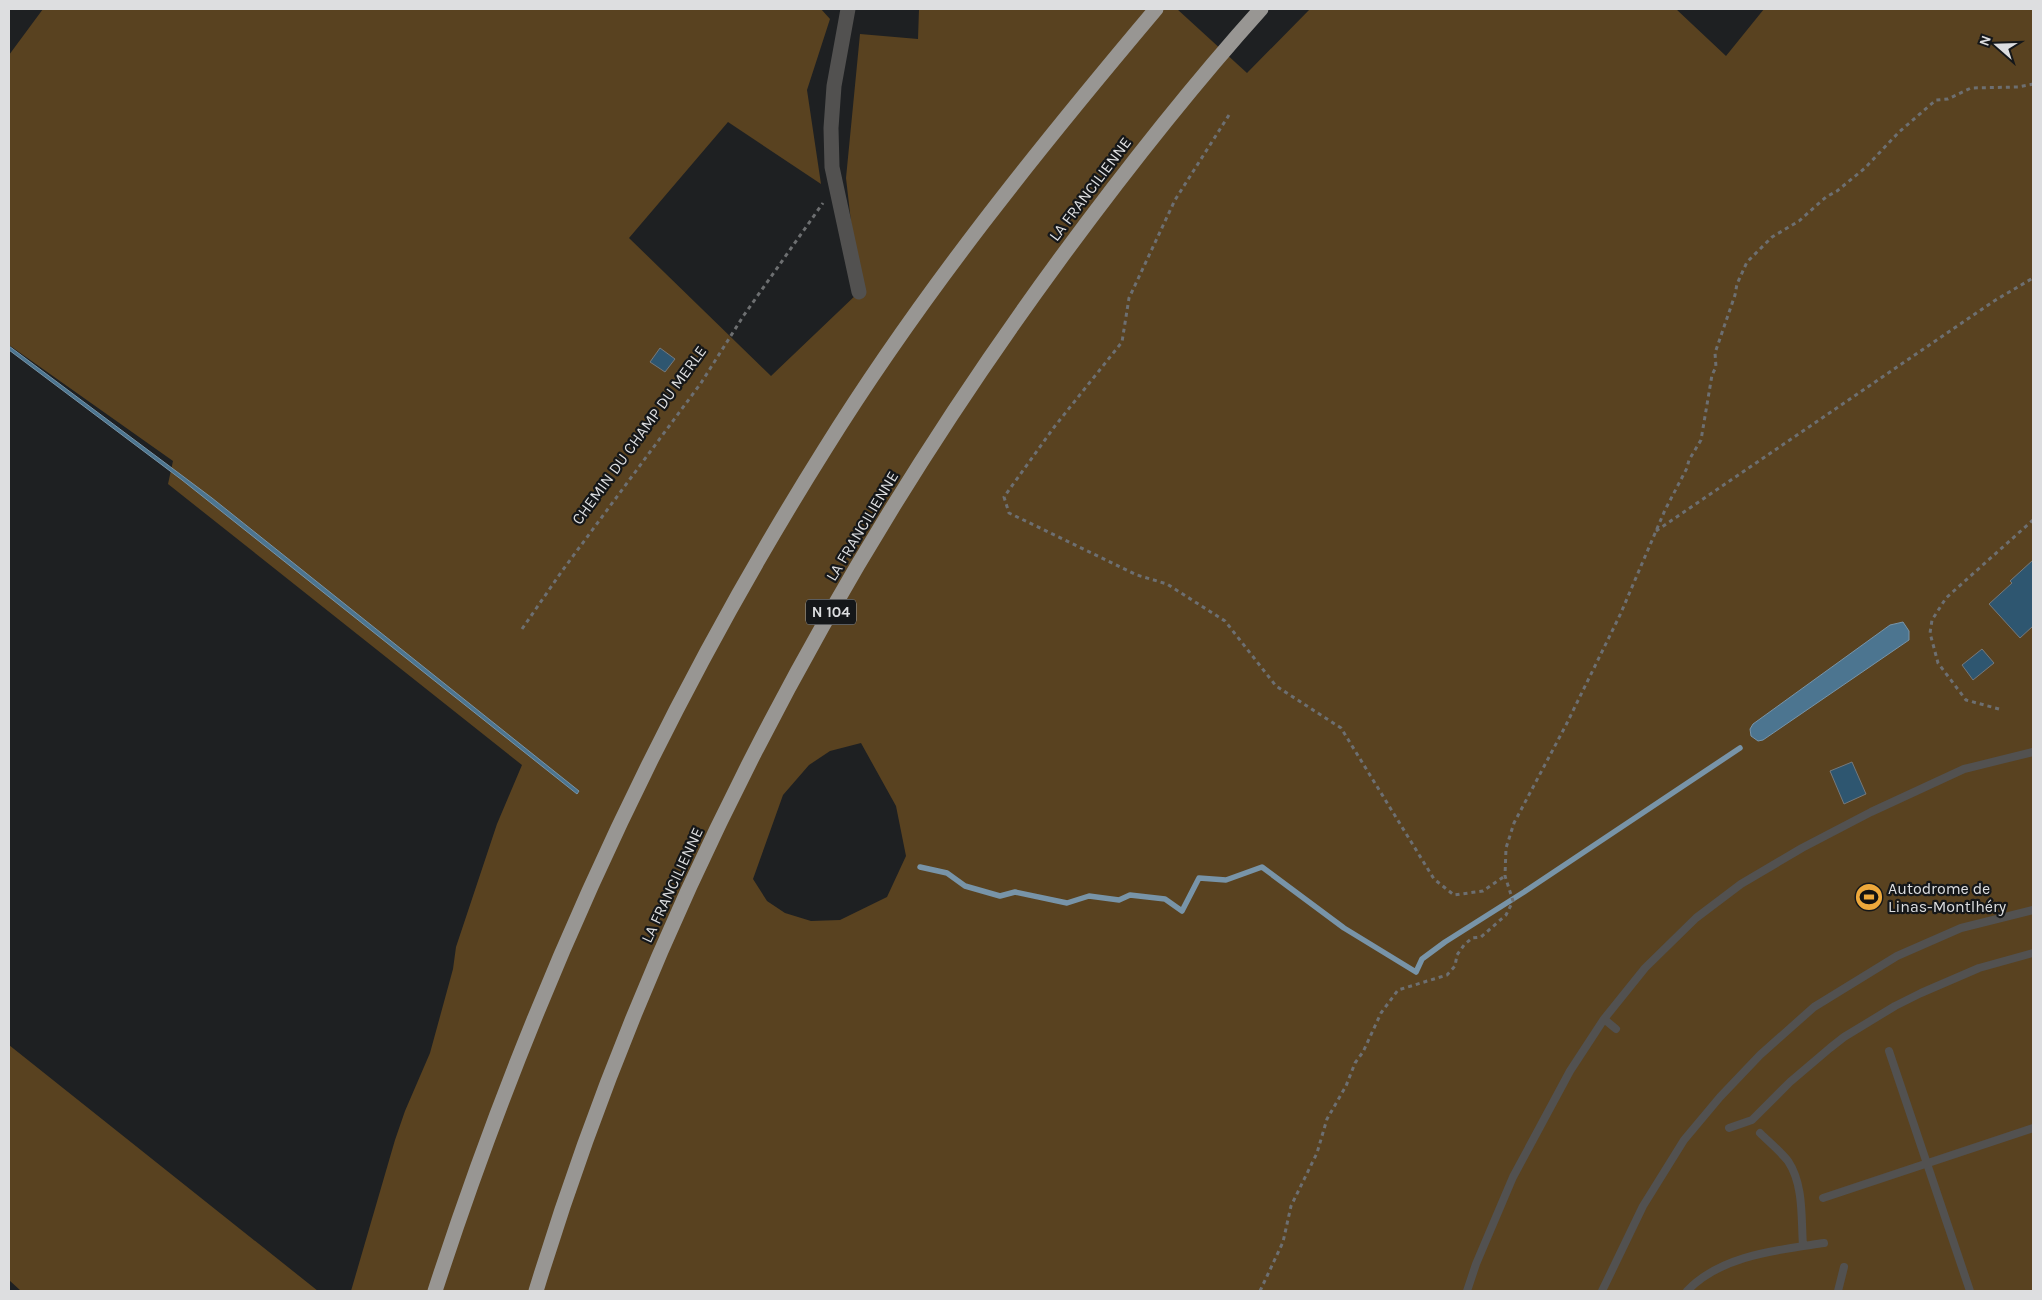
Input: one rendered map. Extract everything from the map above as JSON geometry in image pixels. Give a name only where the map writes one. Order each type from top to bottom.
[{"type":"highway","points":[[435,1291],[502,1100],[558,960],[591,885],[662,738],[759,559],[826,447],[884,359],[947,271],[1021,172],[1156,9]]},
{"type":"highway","name":"LA FRANCILIENNE","points":[[536,1291],[586,1138],[621,1047],[677,912],[742,778],[836,603],[900,494],[1011,325],[1149,141],[1216,58],[1261,9]]},
{"type":"street","points":[[848,9],[834,86],[832,167],[859,292]]},
{"type":"lane","points":[[1467,1291],[1476,1264],[1513,1177],[1570,1071],[1604,1019],[1645,968],[1696,918],[1741,884],[1802,848],[1871,812],[1964,769],[2033,752]]},
{"type":"lane","points":[[1602,1291],[1643,1206],[1684,1140],[1720,1097],[1760,1055],[1814,1007],[1897,956],[1961,928],[2033,910]]},
{"type":"lane","points":[[1729,1128],[1752,1120],[1771,1100],[1830,1048],[1895,1006],[1979,968],[2033,953]]},
{"type":"lane","points":[[1604,1019],[1616,1029]]},
{"type":"lane","points":[[1889,1051],[1970,1291]]},
{"type":"lane","points":[[1823,1198],[2033,1128]]},
{"type":"lane","points":[[1760,1133],[1781,1153],[1793,1170],[1800,1197],[1803,1246]]},
{"type":"lane","points":[[1687,1291],[1705,1277],[1726,1265],[1750,1256],[1824,1243]]},
{"type":"lane","points":[[1838,1291],[1844,1267]]},
{"type":"path","points":[[1260,1291],[1282,1242],[1291,1206],[1317,1153],[1327,1119],[1346,1086],[1355,1063],[1364,1052],[1381,1013],[1398,990],[1446,976],[1455,966],[1457,955],[1464,945],[1472,938],[1481,937],[1506,915],[1513,901],[1505,876],[1506,848],[1514,824],[1612,632],[1656,531],[1687,468],[1688,460],[1701,440],[1712,375],[1716,367],[1715,353],[1737,284],[1747,262],[1772,237],[1800,221],[1826,197],[1837,191],[1865,168],[1899,132],[1936,100],[1948,99],[1971,88],[2018,87],[2033,84]]},
{"type":"path","points":[[1229,115],[1175,200],[1129,298],[1122,342],[1055,426],[1004,498],[1009,513],[1137,575],[1167,584],[1225,621],[1276,686],[1341,728],[1434,879],[1454,895],[1483,891],[1505,876]]},
{"type":"path","name":"CHEMIN DU CHAMP DU MERLE","points":[[522,629],[562,571],[701,384],[771,275],[836,187]]},
{"type":"path","points":[[1656,531],[1986,307],[2033,278]]},
{"type":"path","points":[[1999,709],[1966,700],[1938,663],[1930,633],[1932,620],[1946,598],[2033,520]]},
{"type":"shaded area","points":[[43,9],[821,9],[830,19],[807,90],[821,184],[728,122],[629,238],[771,376],[859,292],[846,178],[860,34],[918,39],[919,9],[1177,9],[1247,73],[1310,9],[1676,9],[1726,56],[1764,9],[2033,9],[2033,1291],[351,1291],[395,1140],[405,1111],[430,1053],[453,969],[456,947],[497,824],[522,765],[168,484],[173,461],[9,345],[9,55]],"holes":[[[861,743],[896,806],[906,856],[887,897],[840,920],[811,921],[785,913],[767,901],[753,879],[783,795],[809,765],[830,751]]]},
{"type":"shaded area","points":[[9,1045],[318,1291],[21,1291],[9,1280]]},
{"type":"water","points":[[9,346],[212,498],[579,791],[577,794],[182,480],[9,350]]},
{"type":"water","points":[[1903,622],[1909,631],[1909,640],[1763,740],[1758,741],[1751,736],[1750,729],[1753,724],[1890,625]]},
{"type":"building","points":[[660,348],[675,359],[665,372],[650,362]]},
{"type":"building","points":[[2033,560],[2033,626],[2020,638],[1989,604]]},
{"type":"building","points":[[1982,649],[1994,663],[1973,680],[1962,665]]},
{"type":"building","points":[[1852,762],[1866,794],[1844,804],[1830,771]]},
{"type":"waterway","points":[[920,867],[947,873],[965,886],[1000,896],[1015,892],[1067,903],[1089,896],[1119,900],[1130,895],[1165,899],[1182,911],[1199,878],[1226,880],[1262,867],[1344,928],[1416,972],[1422,959],[1445,942],[1524,892],[1740,748]]},
{"type":"place","name":"Autodrome de Linas-Montlhéry","points":[[1869,897]]}]
